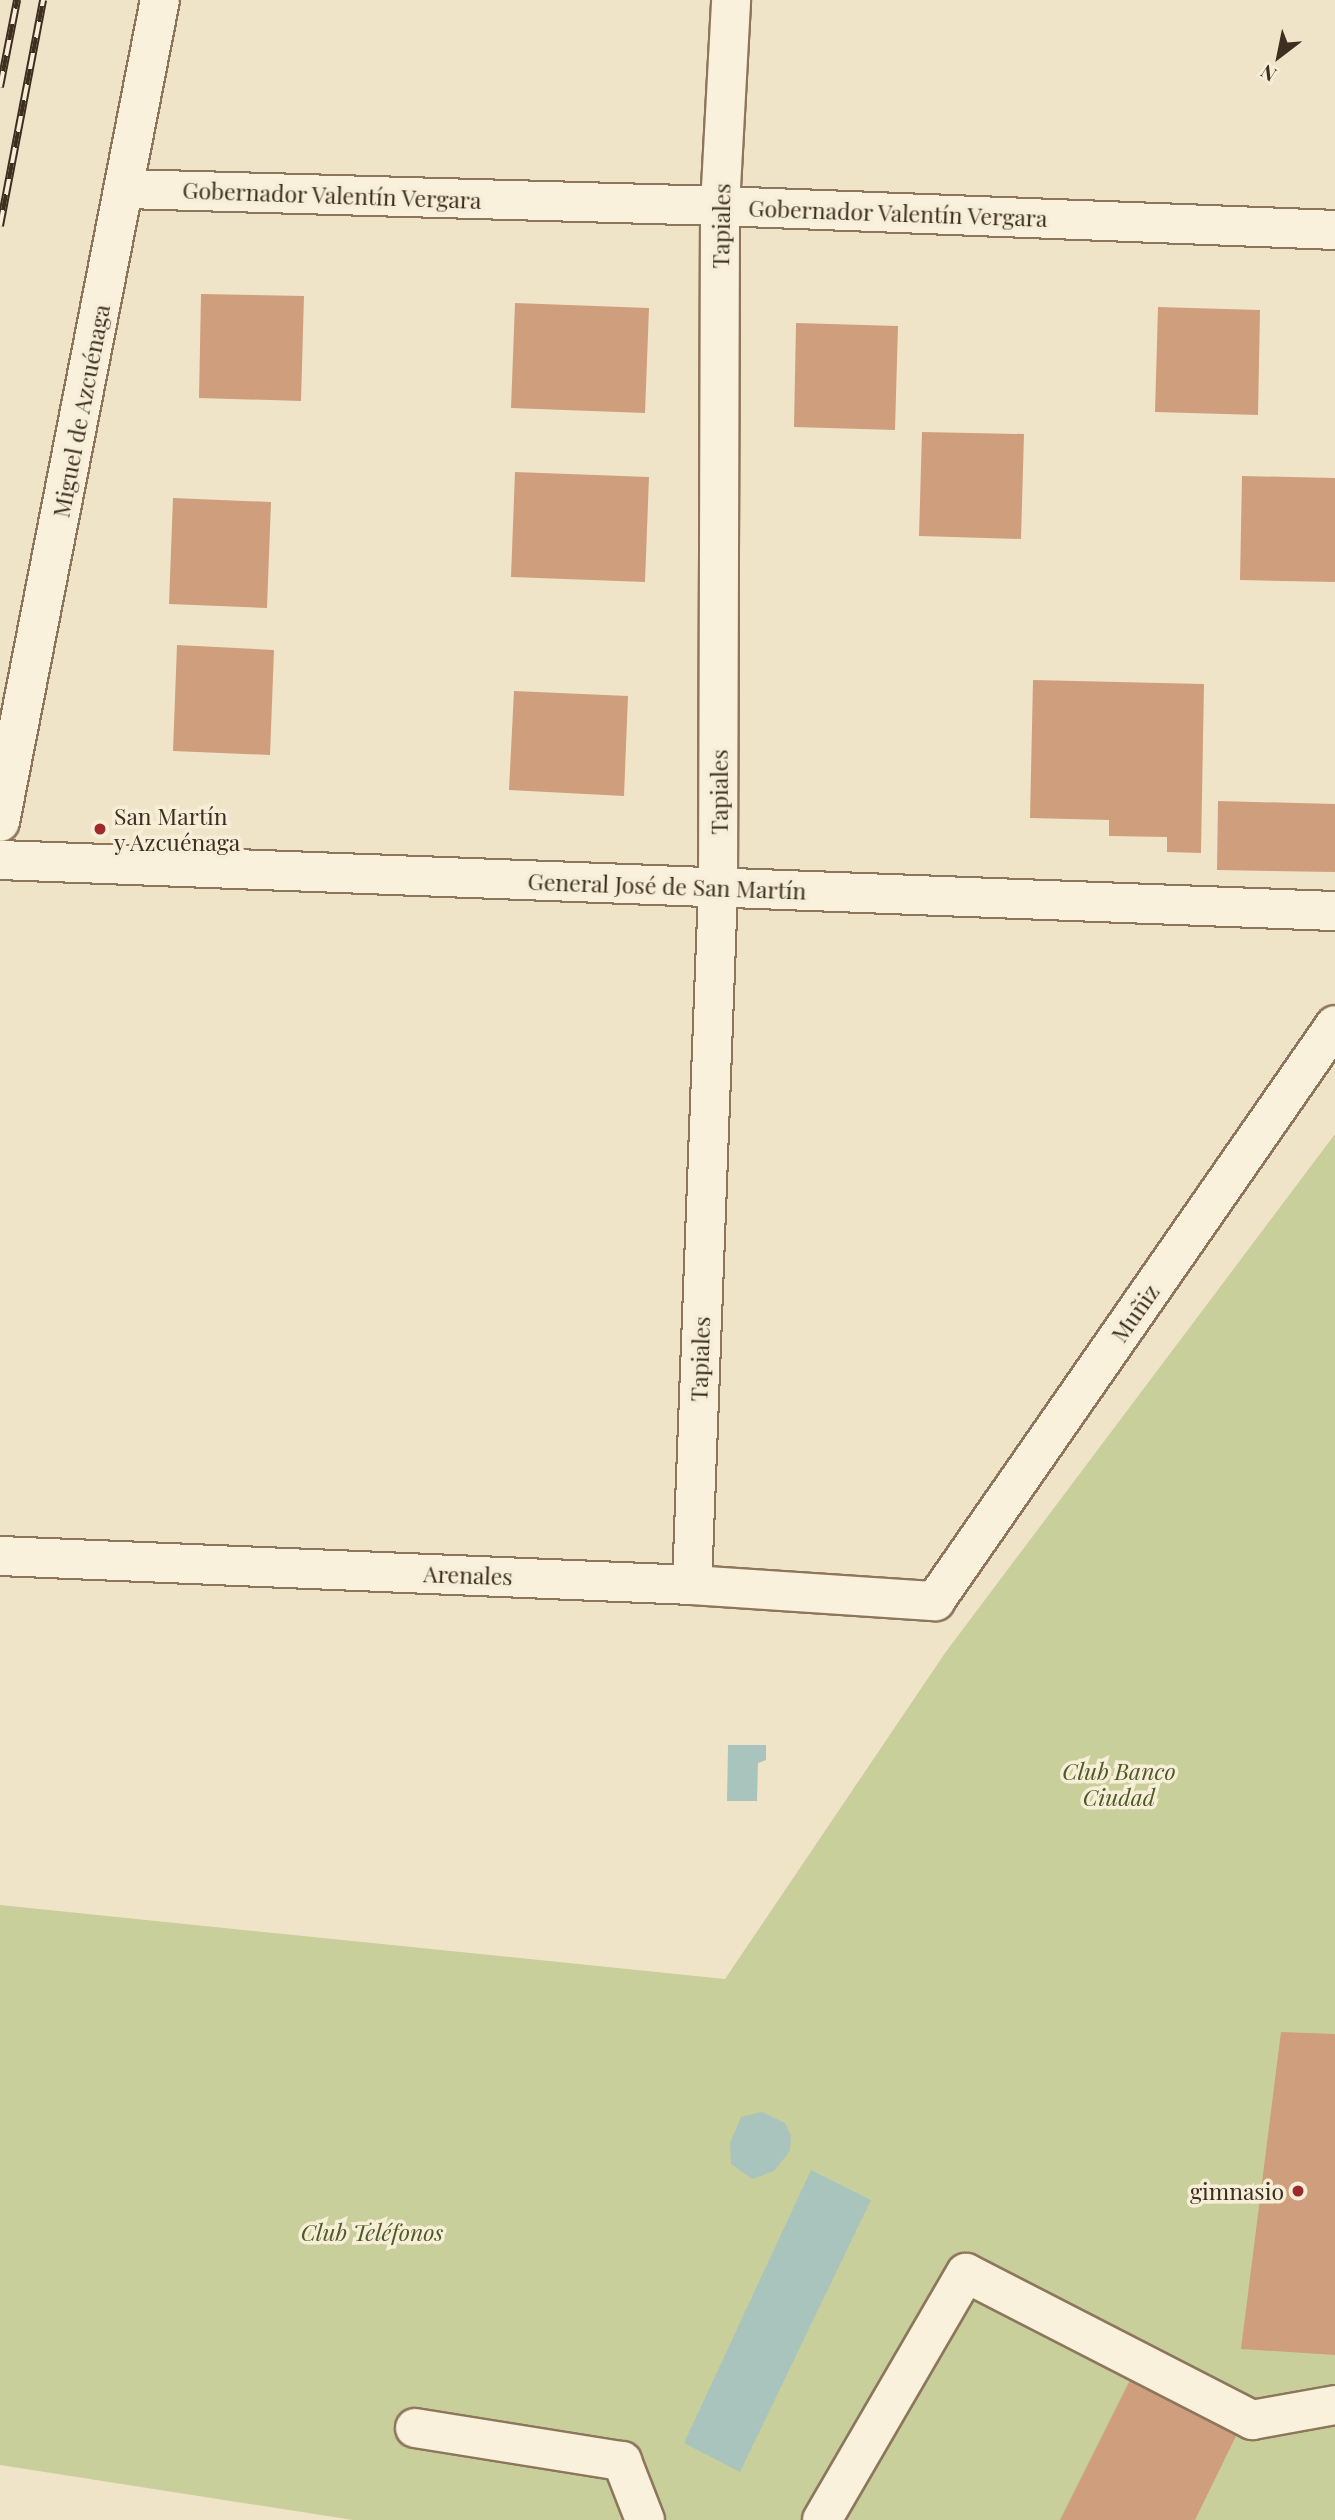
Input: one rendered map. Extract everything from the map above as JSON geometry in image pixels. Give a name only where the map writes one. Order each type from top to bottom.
[{"type":"street","name":"Miguel de Azcuénaga","points":[[0,822],[126,189],[160,0]]},
{"type":"street","name":"Tapiales","points":[[692,1585],[718,889],[720,205],[731,0]]},
{"type":"street","name":"Gobernador Valentín Vergara","points":[[126,189],[720,205],[1335,230]]},
{"type":"street","name":"General José de San Martín","points":[[0,860],[1335,911]]},
{"type":"street","name":"Muñiz","points":[[935,1601],[1335,1025]]},
{"type":"street","name":"Arenales","points":[[0,1556],[692,1585],[935,1601]]},
{"type":"street","points":[[822,2520],[966,2273],[1252,2420],[1335,2405]]},
{"type":"street","points":[[415,2428],[622,2461],[645,2520]]},
{"type":"green space","name":"Club Teléfonos","points":[[1335,1134],[1335,2520],[353,2520],[0,2465],[0,1905],[725,1979],[945,1653]]},
{"type":"water","points":[[728,1745],[766,1745],[766,1760],[758,1763],[757,1801],[727,1801]]},
{"type":"water","points":[[762,2112],[785,2123],[791,2136],[790,2151],[774,2171],[752,2179],[731,2164],[730,2143],[741,2117]]},
{"type":"water","points":[[811,2170],[871,2200],[740,2472],[684,2443]]},
{"type":"building","points":[[201,294],[304,296],[301,401],[199,398]]},
{"type":"building","points":[[515,303],[649,308],[645,413],[511,408]]},
{"type":"building","points":[[1158,307],[1260,310],[1258,415],[1155,412]]},
{"type":"building","points":[[796,323],[898,326],[895,430],[794,427]]},
{"type":"building","points":[[922,432],[1024,434],[1021,539],[919,536]]},
{"type":"building","points":[[515,472],[649,477],[645,582],[511,577]]},
{"type":"building","points":[[1242,476],[1335,478],[1335,582],[1240,580]]},
{"type":"building","points":[[173,498],[271,502],[267,608],[169,604]]},
{"type":"building","points":[[177,645],[274,650],[270,755],[173,751]]},
{"type":"building","points":[[1033,680],[1204,684],[1201,853],[1167,852],[1167,837],[1109,836],[1109,820],[1030,818]]},
{"type":"building","points":[[514,691],[628,696],[624,796],[509,790]]},
{"type":"building","points":[[1218,801],[1335,804],[1335,872],[1217,870]]},
{"type":"building","name":"gimnasio","points":[[1281,2032],[1335,2034],[1335,2355],[1241,2349]]},
{"type":"building","points":[[1131,2378],[1237,2434],[1195,2520],[1060,2520]]},
{"type":"railway","points":[[0,87],[17,0]]},
{"type":"railway","points":[[0,226],[43,0]]},
{"type":"place","name":"San Martín y Azcuénaga","points":[[100,829]]},
{"type":"place","name":"gimnasio","points":[[1298,2191]]},
{"type":"park label","name":"Club Banco Ciudad","points":[[1119,1784]]}]
